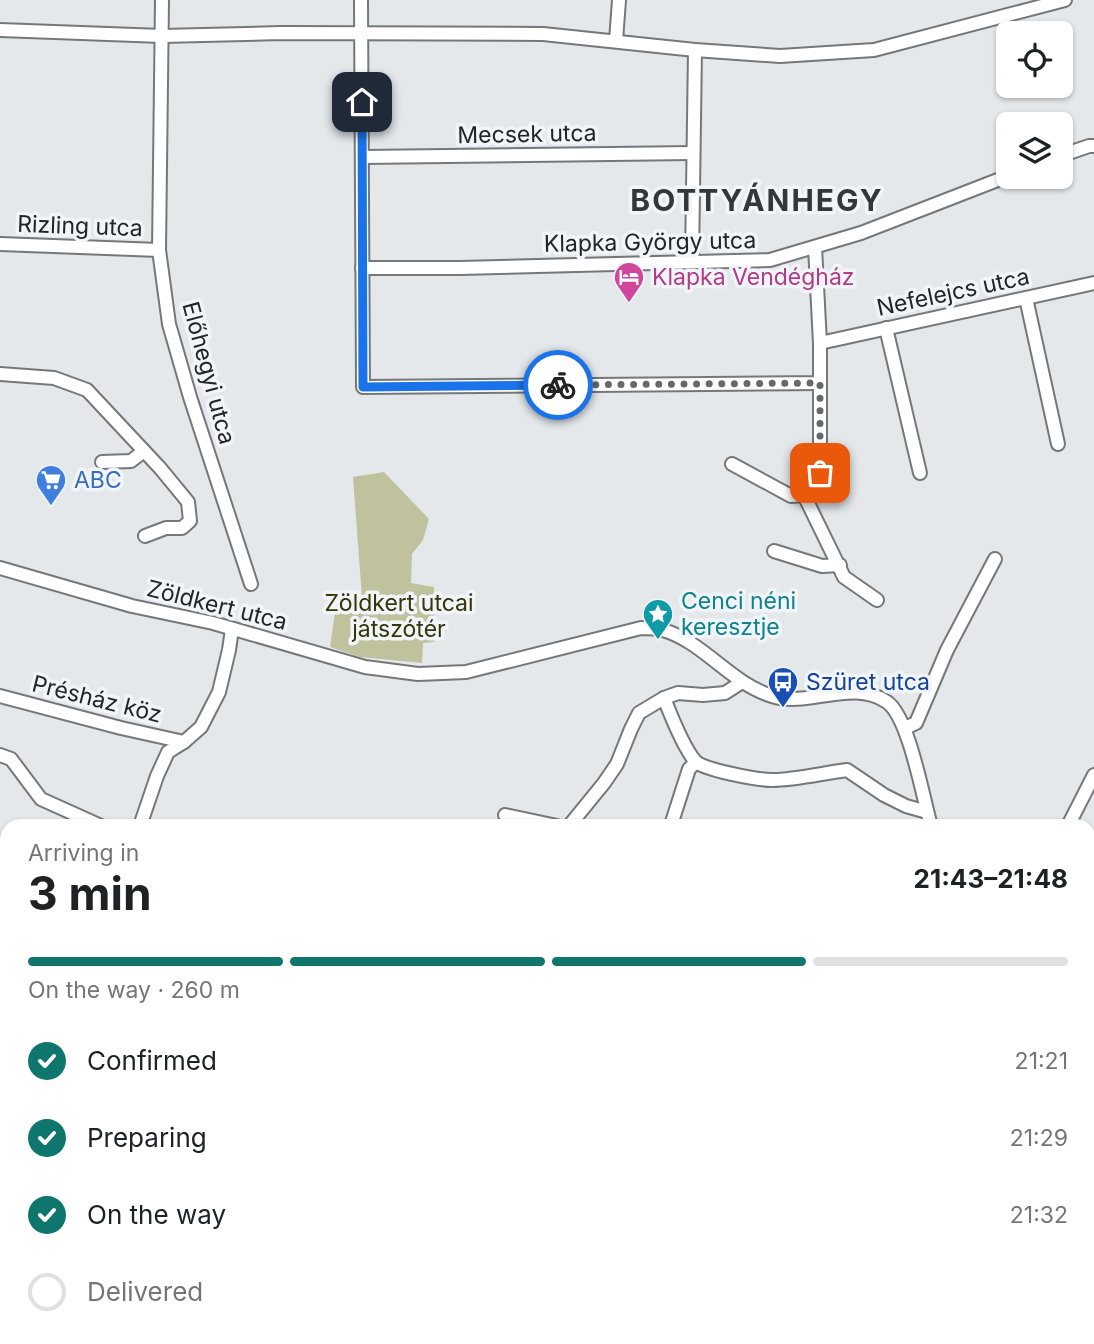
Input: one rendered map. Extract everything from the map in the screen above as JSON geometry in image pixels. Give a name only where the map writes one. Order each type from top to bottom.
[{"type":"street","name":"Előhegyi utca","points":[[162,0],[159,250],[170,324],[190,397],[251,584]]},
{"type":"street","points":[[361,0],[363,387],[820,383]]},
{"type":"street","points":[[616,41],[619,0]]},
{"type":"street","points":[[0,30],[162,36],[281,33],[543,34],[780,56],[874,50],[1065,0]]},
{"type":"street","points":[[692,261],[695,50]]},
{"type":"street","points":[[1073,152],[1091,146]]},
{"type":"street","name":"Mecsek utca","points":[[362,157],[693,153]]},
{"type":"street","name":"Klapka György utca","points":[[362,268],[770,260],[861,233],[996,181]]},
{"type":"street","name":"Rizling utca","points":[[0,244],[159,250]]},
{"type":"street","points":[[732,464],[791,496],[804,495],[820,473],[820,343],[815,247]]},
{"type":"street","name":"Nefelejcs utca","points":[[820,343],[1094,283]]},
{"type":"street","points":[[1026,298],[1058,444]]},
{"type":"street","points":[[887,328],[920,473]]},
{"type":"street","points":[[0,374],[54,378],[87,390],[144,451],[188,502],[190,521],[182,528],[166,528],[145,536]]},
{"type":"street","points":[[102,462],[131,461],[144,451]]},
{"type":"street","points":[[804,495],[845,577],[877,600]]},
{"type":"street","points":[[774,551],[822,566],[840,565]]},
{"type":"street","points":[[929,819],[905,728],[916,723],[947,650],[995,559]]},
{"type":"street","name":"Zöldkert utca","points":[[0,568],[132,606],[213,623],[365,667],[418,674],[466,672],[631,630],[660,629],[676,635],[758,691],[775,697],[800,699],[859,692],[886,701],[898,712],[905,728]]},
{"type":"street","points":[[142,819],[168,752],[201,727],[219,692],[232,629]]},
{"type":"street","points":[[575,819],[617,764],[639,713],[678,693],[725,693],[742,682]]},
{"type":"street","name":"Présház köz","points":[[0,696],[184,742]]},
{"type":"street","points":[[664,698],[696,762],[723,772],[772,780],[847,770],[884,795],[906,806],[927,812]]},
{"type":"street","points":[[0,755],[12,759],[41,799],[85,819]]},
{"type":"street","points":[[673,819],[689,769],[696,762]]},
{"type":"street","points":[[1072,819],[1094,775]]},
{"type":"street","points":[[505,815],[524,819]]},
{"type":"green space","name":"Zöldkert utcai játszótér","points":[[384,472],[429,519],[423,540],[412,554],[411,583],[434,587],[434,642],[423,643],[422,663],[360,657],[330,647],[336,605],[363,611],[353,477]]},
{"type":"way so far","points":[[558,385],[820,383],[820,473]]},
{"type":"place","name":"Klapka Vendégház","points":[[629,304]]},
{"type":"place","name":"ABC","points":[[51,507]]},
{"type":"place","name":"Cenci néni keresztje","points":[[658,641]]},
{"type":"place","name":"Szüret utca","points":[[783,709]]},
{"type":"district","name":"BOTTYÁNHEGY","points":[[757,200]]},
{"type":"route","points":[[362,102],[363,387],[558,385]]}]
